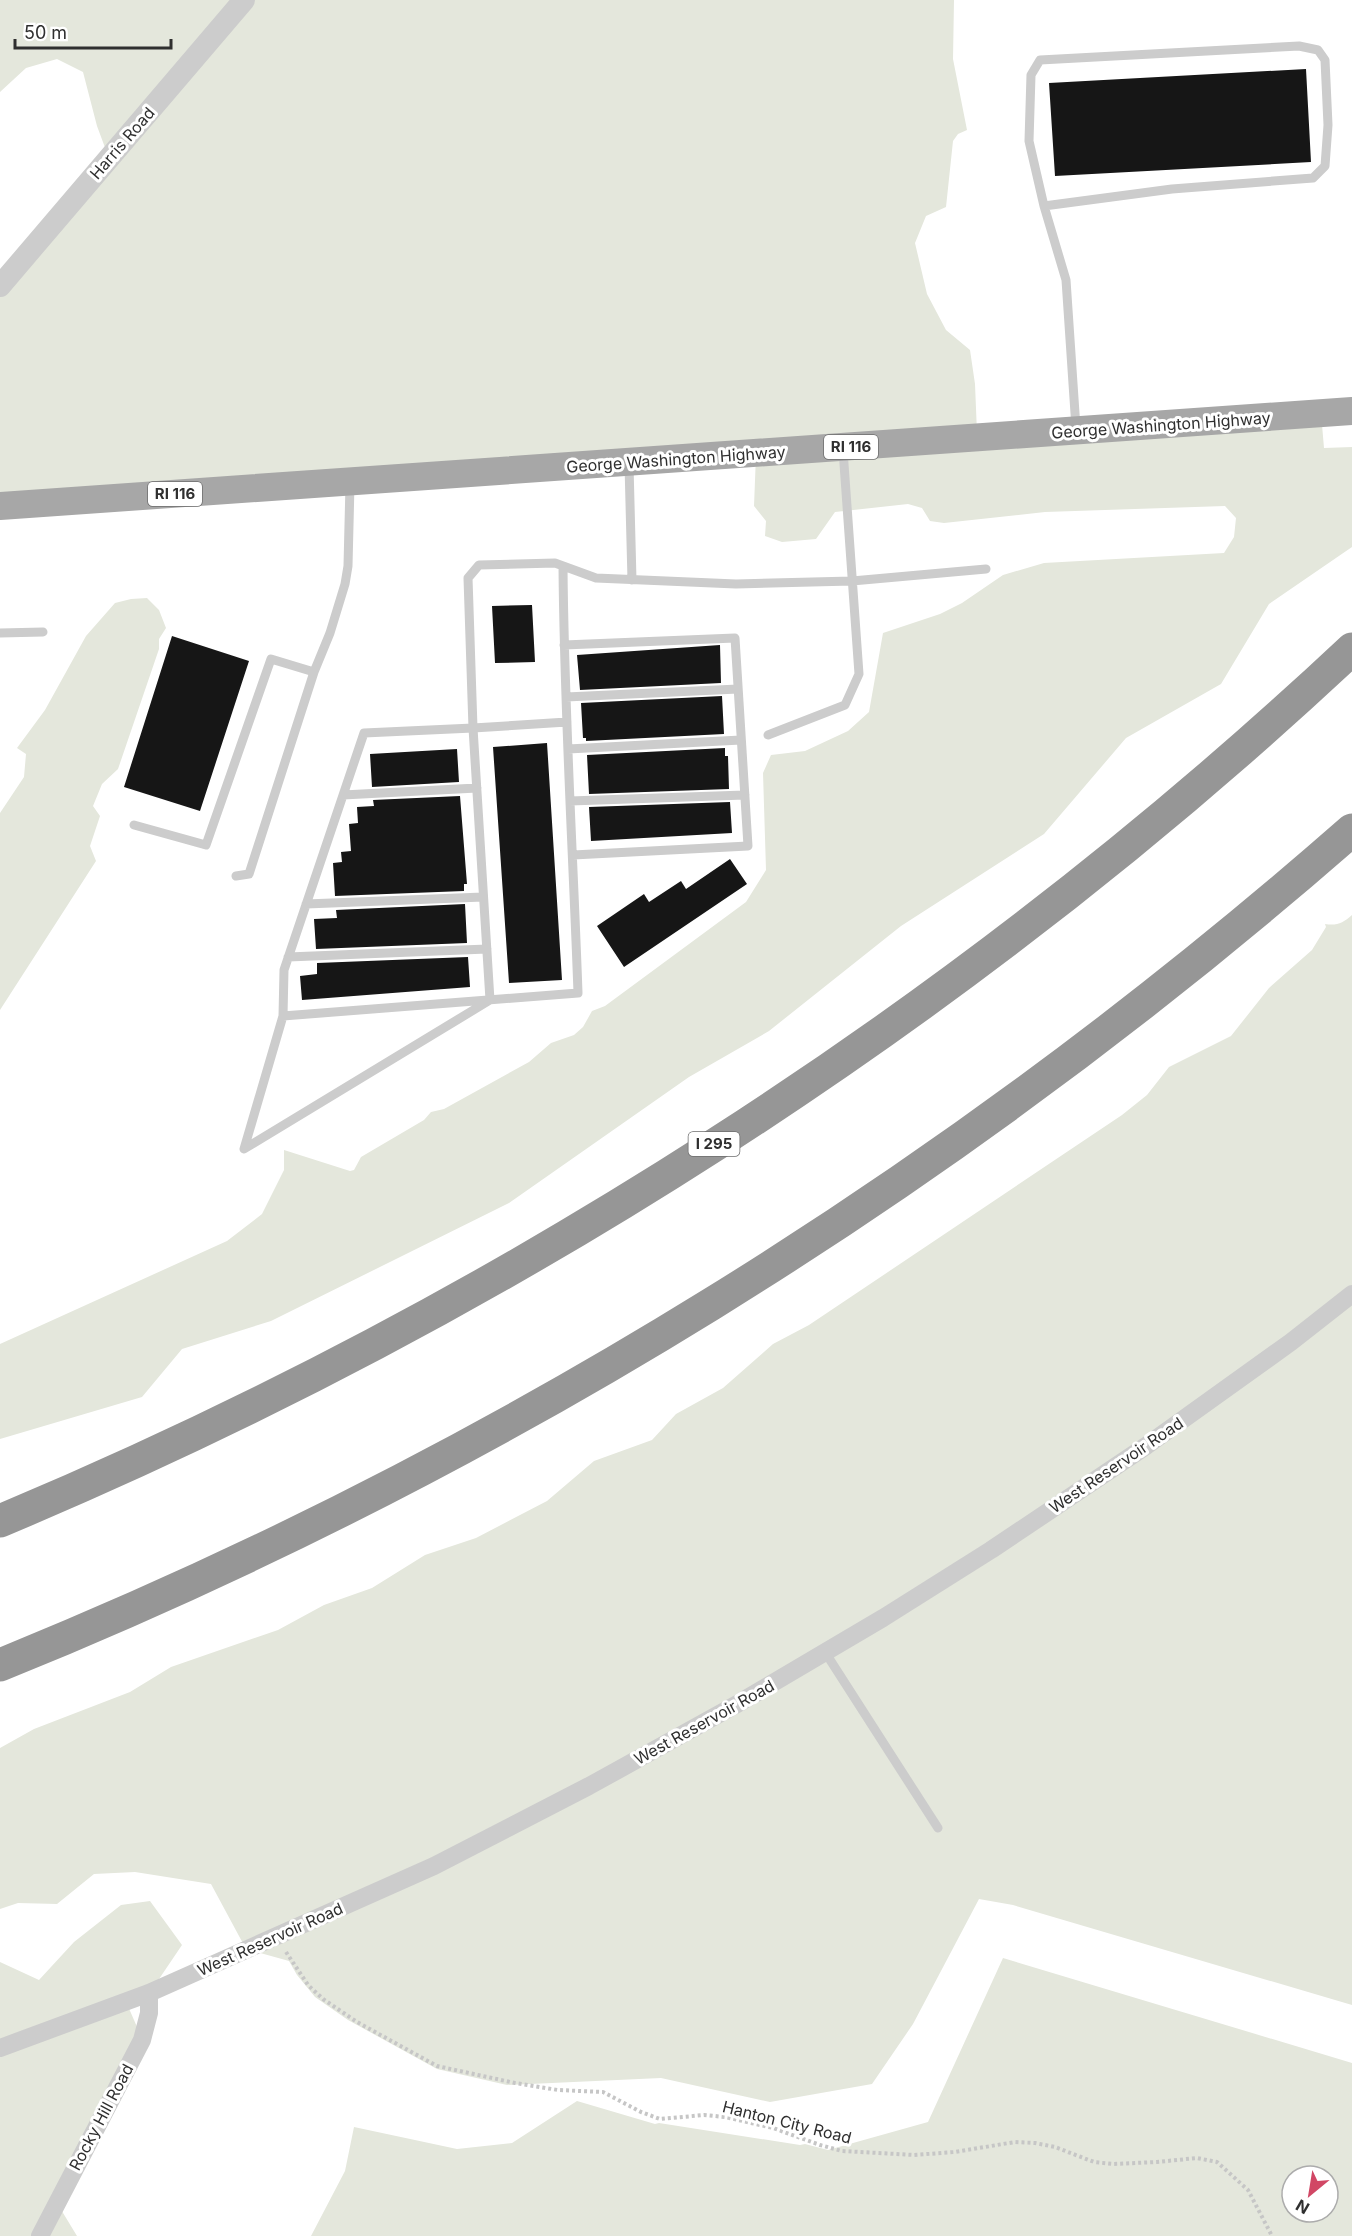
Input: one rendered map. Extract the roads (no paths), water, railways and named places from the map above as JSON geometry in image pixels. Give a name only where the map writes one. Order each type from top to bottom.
[{"type":"highway","name":"I 295","points":[[0,1521],[145,1457],[366,1347],[545,1248],[738,1130],[925,1000],[1056,902],[1228,761],[1352,650]]},
{"type":"highway","points":[[0,1665],[211,1573],[389,1486],[523,1415],[720,1299],[866,1204],[1035,1085],[1216,944],[1352,830]]},
{"type":"main road","name":"George Washington Highway","points":[[0,506],[1352,411]]},
{"type":"street","name":"Harris Road","points":[[0,286],[244,0]]},
{"type":"street","name":"West Reservoir Road","points":[[0,2048],[149,1994],[434,1866],[558,1802],[739,1703],[991,1550],[1146,1446],[1291,1342],[1352,1294]]},
{"type":"street","name":"Rocky Hill Road","points":[[40,2236],[142,2040],[149,2013],[149,1994]]},
{"type":"lane","points":[[1044,206],[1172,189],[1313,178],[1325,166],[1328,125],[1325,60],[1318,50],[1299,46],[1040,60],[1031,75],[1029,141],[1044,206],[1066,280],[1076,431]]},
{"type":"lane","points":[[768,735],[845,705],[859,674],[843,447]]},
{"type":"lane","points":[[629,462],[632,580]]},
{"type":"lane","points":[[236,876],[249,874],[345,584],[348,566],[350,482]]},
{"type":"lane","points":[[490,1000],[473,728],[468,578],[479,565],[555,563],[596,578],[736,584],[852,581],[986,569]]},
{"type":"lane","points":[[283,1016],[578,993],[563,566]]},
{"type":"lane","points":[[0,633],[44,632]]},
{"type":"lane","points":[[564,645],[735,638],[748,846],[573,855]]},
{"type":"lane","points":[[134,825],[206,845],[271,659],[314,672]]},
{"type":"lane","points":[[566,696],[738,688]]},
{"type":"lane","points":[[490,1000],[244,1149],[283,1016],[284,970],[364,733],[567,722]]},
{"type":"lane","points":[[568,749],[741,740]]},
{"type":"lane","points":[[343,795],[477,788]]},
{"type":"lane","points":[[570,801],[745,795]]},
{"type":"lane","points":[[306,904],[483,897]]},
{"type":"lane","points":[[288,957],[486,950]]},
{"type":"lane","points":[[825,1652],[938,1828]]}]
